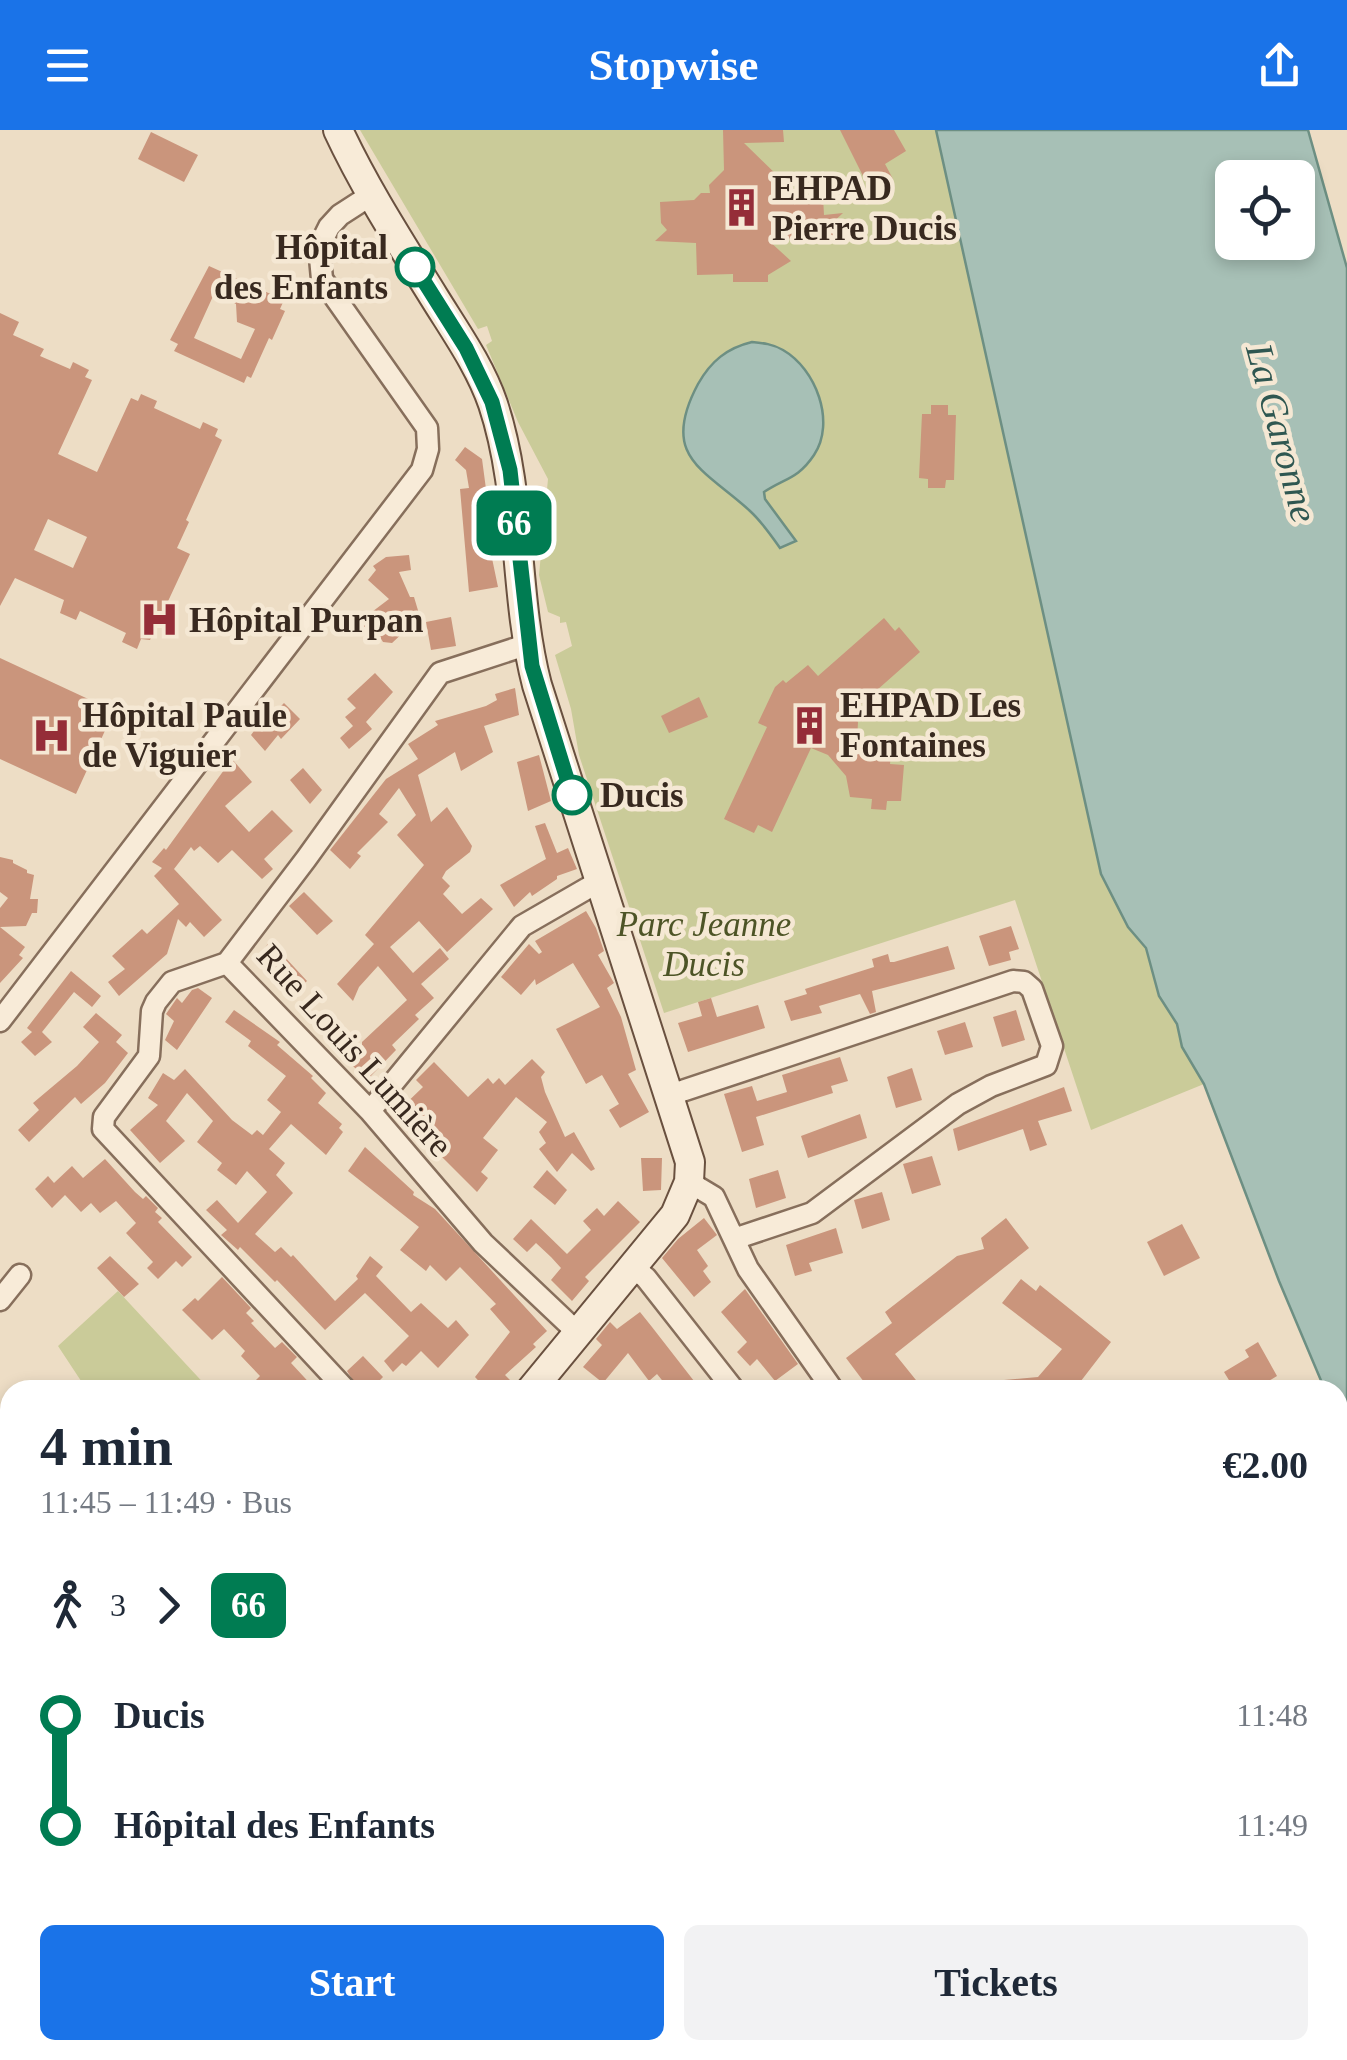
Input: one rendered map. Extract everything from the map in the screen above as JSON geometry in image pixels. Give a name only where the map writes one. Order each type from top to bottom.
[{"type":"street","points":[[338,130],[372,196],[466,348],[492,402],[510,470],[537,684],[690,1162],[689,1182],[681,1206],[538,1380]]},
{"type":"street","points":[[0,1020],[422,470],[428,449],[426,428],[322,279],[319,247],[329,227],[340,215],[372,196]]},
{"type":"street","name":"Rue Louis Lumière","points":[[529,644],[440,673],[227,963],[370,1111],[483,1243],[578,1333]]},
{"type":"street","points":[[370,1111],[522,926],[600,881]]},
{"type":"street","points":[[227,963],[172,982],[156,1002],[149,1056],[104,1116],[102,1129],[337,1380]]},
{"type":"street","points":[[670,1094],[1012,981],[1024,982],[1032,989],[1052,1046],[1046,1065],[991,1086],[958,1104],[812,1213],[734,1239]]},
{"type":"street","points":[[689,1182],[714,1197],[759,1285],[826,1380]]},
{"type":"street","points":[[633,1267],[646,1278],[726,1380]]},
{"type":"street","points":[[0,1300],[20,1274]]},
{"type":"green space","name":"Parc Jeanne Ducis","points":[[360,130],[936,130],[1101,874],[1128,927],[1146,948],[1159,996],[1177,1024],[1182,1047],[1204,1084],[1091,1130],[1015,900],[664,1013],[579,755],[555,655],[572,646],[566,622],[560,623],[560,617],[548,612],[539,575],[548,479],[518,422],[486,345],[492,341],[487,326],[478,329]]},
{"type":"green space","points":[[118,1291],[201,1380],[80,1380],[58,1346]]},
{"type":"water","name":"La Garonne","points":[[936,130],[1308,130],[1347,268],[1347,1380],[1321,1380],[1204,1084],[1182,1047],[1177,1024],[1159,996],[1146,948],[1128,927],[1101,874]]},
{"type":"water","points":[[752,342],[775,346],[795,359],[813,383],[823,412],[820,442],[814,455],[797,474],[764,492],[796,541],[780,548],[754,515],[703,472],[685,445],[687,409],[703,376],[727,352]]},
{"type":"building","name":"EHPAD Pierre Ducis","points":[[723,130],[783,130],[784,142],[744,143],[785,183],[787,191],[802,198],[823,197],[824,215],[843,213],[830,225],[840,236],[768,240],[791,261],[768,275],[768,282],[733,282],[733,274],[697,275],[696,243],[655,241],[667,230],[661,223],[660,202],[694,200],[701,193],[710,193],[709,185],[724,170]]},
{"type":"building","points":[[840,130],[894,130],[906,151],[885,164],[893,179],[871,192]]},
{"type":"building","points":[[151,132],[198,155],[184,182],[138,159]]},
{"type":"building","points":[[209,266],[284,300],[280,309],[285,311],[272,340],[269,338],[251,378],[247,376],[244,383],[174,351],[178,344],[170,340]],"holes":[[[214,294],[236,304],[237,322],[255,329],[241,359],[194,338]]]},
{"type":"building","points":[[0,313],[19,322],[13,335],[44,349],[40,356],[70,369],[73,362],[89,370],[85,377],[92,380],[58,454],[97,472],[131,398],[138,401],[141,394],[157,401],[154,408],[200,429],[203,422],[218,429],[215,436],[222,440],[177,548],[190,554],[150,640],[141,639],[137,649],[122,642],[126,633],[80,611],[76,620],[60,613],[64,600],[15,578],[0,606]],"holes":[[[48,519],[87,537],[73,568],[34,550]]]},
{"type":"building","points":[[931,405],[948,405],[948,415],[956,415],[954,480],[946,480],[945,488],[928,488],[928,479],[919,478],[922,414],[931,414]]},
{"type":"building","points":[[465,447],[482,459],[490,519],[484,520],[498,587],[469,592],[460,489],[469,488],[466,470],[455,460]]},
{"type":"building","points":[[409,555],[411,570],[399,572],[410,597],[414,597],[420,617],[392,643],[383,642],[377,632],[371,636],[360,621],[389,599],[368,580],[376,570],[373,566],[386,557]]},
{"type":"building","points":[[451,617],[456,646],[431,650],[426,622]]},
{"type":"building","name":"EHPAD Les Fontaines","points":[[884,618],[895,631],[899,627],[920,652],[851,713],[858,722],[857,741],[892,744],[890,764],[904,765],[901,801],[887,801],[886,810],[871,809],[872,799],[850,797],[846,776],[828,755],[811,748],[772,832],[758,825],[754,833],[724,819],[767,727],[758,723],[775,687],[808,665],[818,676]]},
{"type":"building","name":"Hôpital Paule de Viguier","points":[[0,658],[114,711],[76,794],[0,759]]},
{"type":"building","points":[[375,673],[393,692],[366,722],[372,729],[349,749],[340,738],[353,726],[345,717],[356,708],[347,699]]},
{"type":"building","points":[[515,688],[519,715],[484,726],[493,752],[461,771],[455,752],[418,775],[431,822],[447,807],[472,846],[446,871],[442,878],[450,886],[443,894],[462,914],[481,898],[493,909],[447,952],[419,921],[390,947],[413,973],[440,948],[449,959],[421,984],[434,998],[415,1015],[419,1019],[392,1045],[396,1050],[367,1080],[348,1061],[362,1048],[362,1042],[407,1000],[378,966],[359,987],[353,1001],[337,984],[374,944],[365,935],[424,865],[397,835],[416,815],[399,788],[379,814],[388,822],[357,853],[361,856],[350,869],[330,850],[386,779],[418,759],[408,744],[438,725],[435,721],[486,706],[497,700],[495,694]]},
{"type":"building","points":[[699,697],[708,717],[669,733],[661,716]]},
{"type":"building","points":[[284,703],[300,719],[281,739],[278,735],[265,751],[251,735],[269,711],[272,715]]},
{"type":"building","points":[[539,755],[551,801],[528,811],[517,762]]},
{"type":"building","points":[[232,759],[252,782],[225,806],[249,832],[272,810],[293,831],[264,859],[273,869],[262,879],[232,850],[218,863],[200,846],[194,851],[191,847],[174,869],[222,920],[204,937],[190,922],[186,927],[178,919],[167,954],[119,996],[108,982],[125,969],[112,956],[142,929],[147,934],[179,904],[154,876],[162,868],[152,862],[166,850]]},
{"type":"building","points":[[303,768],[322,790],[310,804],[290,780]]},
{"type":"building","points":[[545,823],[557,853],[568,848],[577,869],[557,876],[532,896],[530,892],[514,907],[500,885],[546,859],[535,826]]},
{"type":"building","points":[[0,857],[13,860],[34,875],[30,899],[38,899],[37,913],[32,913],[26,926],[0,927],[0,908],[8,898],[0,892]]},
{"type":"building","points":[[304,892],[333,921],[317,935],[289,906]]},
{"type":"building","points":[[586,911],[604,951],[598,955],[614,983],[607,988],[621,1017],[636,1070],[628,1074],[649,1112],[620,1128],[609,1110],[619,1104],[602,1075],[586,1084],[556,1029],[600,1007],[573,963],[536,985],[535,979],[521,995],[501,977],[529,944],[539,954],[542,952],[535,941]]},
{"type":"building","points":[[1011,926],[1019,949],[1009,952],[1011,960],[989,966],[979,936]]},
{"type":"building","points":[[0,927],[25,947],[19,955],[23,958],[0,983]]},
{"type":"building","points":[[270,941],[307,981],[292,995],[261,963],[267,957],[262,952]]},
{"type":"building","points":[[948,946],[955,969],[872,991],[876,1012],[870,1014],[860,994],[819,1006],[822,1013],[791,1021],[784,1001],[807,994],[805,989],[874,967],[872,959],[888,954],[890,962],[894,962]]},
{"type":"building","points":[[71,971],[101,996],[92,1007],[74,992],[42,1032],[52,1042],[35,1056],[21,1042],[32,1032],[27,1028]]},
{"type":"building","points":[[198,988],[212,998],[177,1050],[165,1040],[174,1021],[166,1014],[177,998],[182,1003]]},
{"type":"building","points":[[711,998],[717,1017],[758,1005],[765,1028],[688,1052],[678,1023],[702,1016],[698,1002]]},
{"type":"building","points":[[234,1010],[280,1042],[277,1045],[313,1076],[326,1093],[318,1103],[342,1124],[339,1128],[343,1132],[326,1155],[291,1124],[269,1149],[285,1163],[276,1175],[293,1193],[255,1234],[275,1252],[281,1247],[293,1255],[335,1301],[358,1279],[356,1276],[370,1256],[383,1267],[376,1276],[411,1312],[421,1303],[448,1328],[456,1320],[469,1335],[438,1368],[421,1351],[393,1372],[384,1361],[409,1336],[365,1293],[325,1330],[277,1280],[221,1235],[227,1230],[206,1210],[217,1200],[238,1223],[267,1192],[247,1171],[236,1185],[217,1170],[222,1163],[197,1142],[213,1121],[187,1093],[166,1121],[185,1141],[160,1163],[130,1130],[158,1105],[148,1098],[163,1073],[174,1080],[185,1069],[232,1120],[252,1135],[257,1130],[263,1135],[281,1112],[267,1100],[286,1076],[248,1046],[251,1041],[225,1022]]},
{"type":"building","points":[[1016,1010],[1025,1040],[1002,1047],[993,1017]]},
{"type":"building","points":[[96,1013],[122,1035],[116,1042],[128,1053],[105,1083],[81,1104],[75,1097],[29,1142],[18,1130],[39,1110],[33,1103],[99,1042],[83,1027]]},
{"type":"building","points":[[965,1022],[973,1047],[945,1055],[937,1031]]},
{"type":"building","points":[[840,1057],[848,1081],[831,1086],[833,1093],[756,1117],[764,1145],[742,1152],[724,1094],[752,1086],[757,1101],[787,1092],[782,1075]]},
{"type":"building","points":[[532,1059],[545,1072],[541,1077],[545,1092],[565,1137],[574,1132],[595,1169],[591,1171],[572,1153],[557,1172],[539,1149],[546,1143],[539,1132],[547,1122],[516,1097],[483,1138],[498,1150],[481,1172],[488,1178],[477,1192],[397,1112],[423,1087],[416,1080],[434,1062],[468,1097],[488,1078],[493,1084],[499,1078],[505,1085]]},
{"type":"building","points":[[912,1068],[922,1100],[896,1108],[887,1077]]},
{"type":"building","points":[[1064,1087],[1072,1111],[1038,1121],[1047,1145],[1030,1151],[1023,1129],[958,1151],[953,1129]]},
{"type":"building","points":[[860,1114],[867,1138],[808,1158],[801,1136]]},
{"type":"building","points":[[365,1147],[413,1195],[435,1209],[547,1331],[533,1344],[536,1347],[505,1375],[510,1380],[475,1377],[510,1332],[490,1309],[496,1304],[460,1267],[446,1281],[430,1265],[426,1271],[400,1250],[419,1227],[348,1171]]},
{"type":"building","points":[[932,1156],[941,1185],[912,1194],[903,1164]]},
{"type":"building","points":[[641,1158],[662,1158],[661,1190],[643,1191]]},
{"type":"building","points":[[105,1159],[135,1192],[158,1208],[155,1212],[162,1218],[158,1222],[192,1257],[182,1267],[176,1261],[158,1279],[147,1268],[153,1262],[126,1233],[136,1223],[116,1201],[100,1213],[91,1203],[81,1212],[65,1195],[52,1208],[35,1189],[48,1176],[54,1183],[72,1166],[83,1178]]},
{"type":"building","points":[[547,1170],[567,1190],[555,1205],[533,1187]]},
{"type":"building","points":[[778,1170],[786,1198],[756,1208],[749,1179]]},
{"type":"building","points":[[882,1192],[890,1220],[862,1229],[854,1200]]},
{"type":"building","points":[[618,1201],[640,1222],[585,1277],[589,1281],[572,1301],[551,1280],[561,1268],[551,1257],[536,1243],[527,1252],[513,1239],[531,1219],[567,1254],[591,1230],[583,1221],[597,1208],[604,1216]]},
{"type":"building","points":[[704,1218],[717,1235],[697,1250],[708,1266],[703,1271],[711,1282],[694,1297],[662,1258]]},
{"type":"building","points":[[1006,1218],[1029,1248],[895,1354],[916,1380],[862,1380],[846,1358],[892,1323],[885,1312],[957,1256],[984,1249],[981,1238]]},
{"type":"building","points":[[1182,1224],[1200,1258],[1164,1276],[1147,1242]]},
{"type":"building","points":[[836,1228],[843,1253],[809,1263],[812,1271],[795,1276],[786,1245]]},
{"type":"building","points":[[110,1256],[139,1284],[124,1297],[97,1268]]},
{"type":"building","points":[[222,1277],[251,1308],[246,1313],[254,1321],[251,1323],[275,1348],[282,1342],[297,1357],[291,1363],[307,1380],[256,1380],[260,1376],[241,1356],[245,1351],[224,1329],[212,1340],[182,1310],[195,1298],[198,1301]]},
{"type":"building","points":[[1021,1279],[1036,1291],[1040,1285],[1111,1342],[1082,1380],[1004,1380],[1038,1377],[1062,1349],[1002,1303]]},
{"type":"building","points":[[745,1289],[798,1364],[776,1380],[757,1359],[750,1366],[737,1352],[747,1342],[721,1312]]},
{"type":"building","points":[[640,1312],[693,1380],[662,1380],[657,1374],[648,1380],[628,1353],[606,1380],[599,1380],[583,1367],[602,1345],[596,1339],[610,1322],[617,1329]]},
{"type":"building","points":[[1258,1342],[1277,1376],[1270,1380],[1229,1380],[1224,1372],[1249,1357],[1245,1350]]},
{"type":"building","points":[[363,1356],[383,1377],[353,1380],[347,1371]]},
{"type":"bus line","name":"66","points":[[415,267],[466,348],[492,402],[510,470],[532,666],[572,795]]},
{"type":"place","name":"EHPAD Pierre Ducis","points":[[742,208]]},
{"type":"place","name":"Hôpital des Enfants","points":[[415,267]]},
{"type":"place","name":"Hôpital Purpan","points":[[159,620]]},
{"type":"place","name":"EHPAD Les Fontaines","points":[[810,725]]},
{"type":"place","name":"Hôpital Paule de Viguier","points":[[52,735]]},
{"type":"place","name":"Ducis","points":[[572,795]]}]
